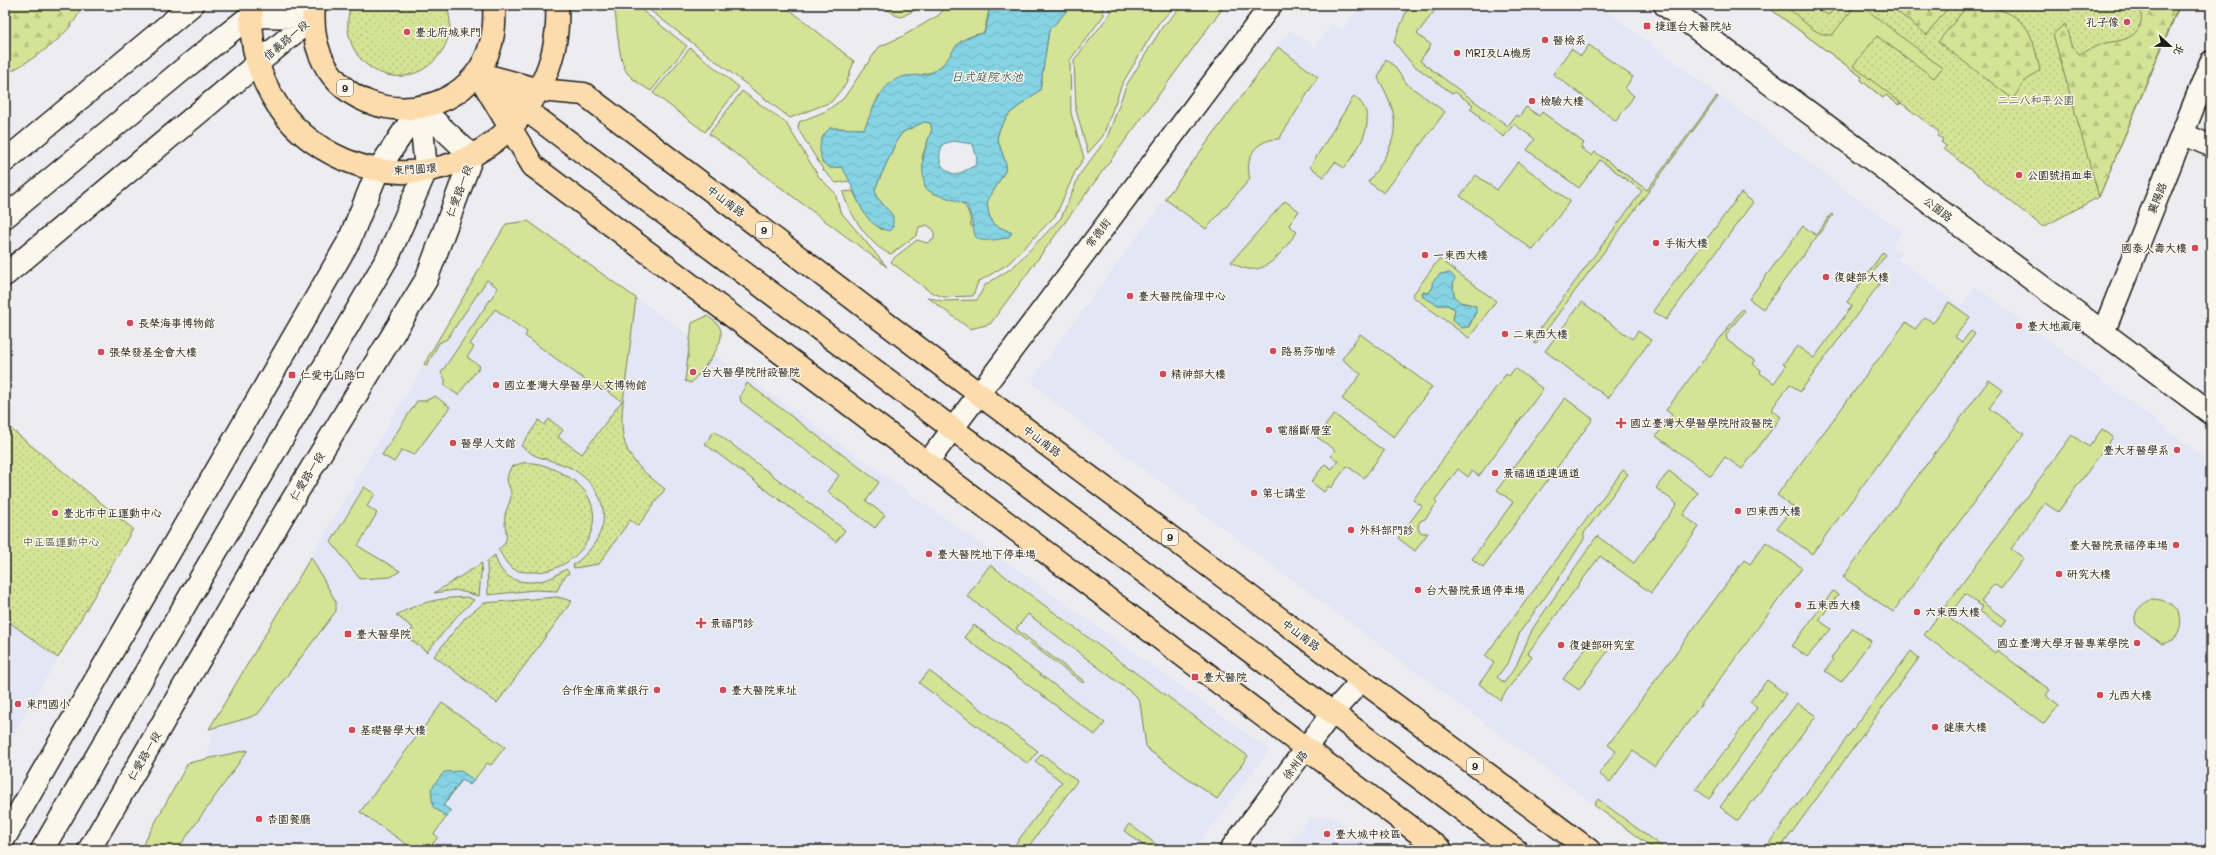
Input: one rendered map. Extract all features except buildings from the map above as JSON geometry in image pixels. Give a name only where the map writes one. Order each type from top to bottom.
[{"type":"main road","points":[[5,161],[192,5]]},
{"type":"main road","name":"9","points":[[313,11],[314,32],[322,59],[334,77],[349,92],[374,105],[403,110],[439,102],[456,93],[477,73],[484,61],[492,40],[495,19],[494,5]]},
{"type":"main road","name":"東門圓環","points":[[251,11],[252,41],[257,64],[266,86],[278,107],[294,126],[312,142],[338,157],[378,170],[402,172],[426,170],[449,165],[472,156],[492,144],[511,128],[527,110],[540,90],[549,67],[555,44],[556,5]]},
{"type":"main road","name":"公園路","points":[[1665,5],[2211,413]]},
{"type":"main road","points":[[5,217],[186,67],[251,11]]},
{"type":"main road","name":"信義路一段","points":[[251,11],[313,11]]},
{"type":"main road","name":"信義路一段","points":[[5,276],[257,64],[313,11]]},
{"type":"main road","name":"襄陽路","points":[[2103,333],[2211,62]]},
{"type":"main road","points":[[477,73],[1516,850]]},
{"type":"main road","points":[[477,73],[533,166],[1441,850]]},
{"type":"main road","name":"中山南路","points":[[477,73],[540,90],[584,94],[979,394],[1589,850]]},
{"type":"main road","points":[[5,837],[349,241],[378,170],[420,107]]},
{"type":"main road","points":[[42,850],[385,263],[426,170],[420,107]]},
{"type":"main road","name":"仁愛路一段","points":[[89,850],[285,512],[426,280],[472,156],[420,107]]},
{"type":"street","name":"常德街","points":[[927,463],[1271,5]]},
{"type":"street","points":[[2182,134],[2211,146]]},
{"type":"street","name":"徐州路","points":[[1230,850],[1332,713],[1362,681]]},
{"type":"shaded area","name":"國立臺灣大學醫學院附設醫院","points":[[1361,5],[1598,5],[1902,232],[1892,246],[1902,254],[1898,259],[1961,306],[1975,286],[2211,462],[2211,850],[1655,850],[1056,404],[1033,384],[1034,376],[1290,30],[1314,47],[1332,24],[1342,30]]},
{"type":"shaded area","points":[[528,221],[1270,750],[1194,850],[155,850],[206,761],[214,721],[506,224]]},
{"type":"shaded area","name":"東門國小","points":[[5,619],[58,658],[5,749]]},
{"type":"shaded area","name":"臺大城中校區","points":[[1332,816],[1379,850],[1285,850],[1308,819]]},
{"type":"green space","points":[[5,5],[83,5],[69,28],[50,46],[5,75]]},
{"type":"green space","points":[[351,5],[447,5],[450,23],[446,44],[433,62],[414,74],[392,76],[380,73],[361,60],[350,40],[348,17]]},
{"type":"green space","points":[[614,5],[635,5],[687,46],[651,91],[633,79],[625,69],[620,52]]},
{"type":"green space","points":[[643,5],[784,5],[854,61],[846,84],[831,102],[790,118]]},
{"type":"green space","points":[[882,5],[925,5],[901,17],[895,15]]},
{"type":"green space","points":[[947,5],[990,5],[984,33],[964,39],[955,48],[948,59],[935,71],[921,75],[879,95],[864,129],[830,128],[830,168],[841,167],[847,174],[850,181],[836,183],[824,171],[798,129],[799,122],[826,111],[843,99],[879,47],[903,36],[939,15]]},
{"type":"green space","points":[[1070,5],[1102,5],[1104,15],[1070,60],[1071,113],[1084,158],[1075,172],[1056,215],[1008,264],[978,282],[973,296],[943,297],[929,291],[891,262],[895,257],[917,240],[927,243],[934,239],[934,230],[927,225],[919,227],[917,235],[891,254],[876,245],[861,228],[845,200],[843,192],[853,191],[865,213],[872,222],[882,230],[893,216],[876,196],[875,189],[897,140],[903,132],[924,122],[930,123],[932,129],[922,157],[932,193],[954,199],[964,205],[970,217],[971,226],[1012,233],[993,224],[989,215],[987,202],[1005,171],[1006,164],[997,138],[1000,128],[1009,114],[1040,90],[1049,30],[1065,13]]},
{"type":"green space","points":[[1108,5],[1176,5],[1158,24],[1122,84],[1103,136],[1088,153],[1076,110],[1074,60],[1107,18],[1110,12]]},
{"type":"green space","points":[[1183,5],[1225,5],[990,324],[970,329],[927,297],[942,301],[977,300],[985,285],[1012,268],[1061,218],[1080,174],[1107,138],[1126,86],[1163,26]]},
{"type":"green space","points":[[1409,5],[1438,6],[1417,34],[1431,45],[1420,61],[1508,126],[1516,115],[1519,117],[1526,107],[1539,116],[1542,112],[1584,143],[1581,148],[1592,156],[1595,152],[1647,190],[1717,96],[1718,97],[1536,344],[1534,343],[1542,331],[1540,329],[1642,191],[1600,160],[1579,188],[1527,150],[1535,139],[1514,124],[1504,137],[1479,118],[1480,116],[1470,109],[1473,105],[1455,92],[1453,94],[1412,64],[1394,42]]},
{"type":"green space","name":"二二八和平公園","points":[[1765,5],[2180,5],[2099,197],[2043,227],[1944,149],[1946,146],[1941,142],[1943,139],[1937,136],[1939,132],[1901,103],[1899,105],[1886,95],[1883,98],[1861,80],[1862,77]]},
{"type":"green space","points":[[1765,5],[1781,5],[1787,8],[1817,32],[1832,35],[1855,6],[1862,6],[1942,68],[1934,78],[1877,36],[1853,66],[1900,102],[1899,105],[1886,95],[1883,98],[1861,80],[1862,77]]},
{"type":"green space","points":[[1810,5],[1839,5],[1828,15]]},
{"type":"green space","points":[[1889,5],[1950,5],[1927,35]]},
{"type":"green space","points":[[1968,5],[1985,6],[2003,11],[2019,20],[2030,34],[2035,47],[2040,70],[2024,82],[2013,99],[1938,42]]},
{"type":"green space","points":[[2139,5],[2179,5],[2099,197],[2053,34],[2065,24],[2071,45],[2079,54],[2103,44],[2126,39],[2132,36],[2139,27],[2141,13]]},
{"type":"green space","points":[[1589,45],[1633,77],[1625,88],[1634,96],[1616,121],[1553,74],[1571,49],[1581,56]]},
{"type":"green space","points":[[1278,47],[1318,77],[1279,139],[1264,142],[1254,151],[1250,157],[1249,163],[1250,179],[1206,229],[1165,199]]},
{"type":"green space","points":[[690,48],[739,87],[705,132],[653,93]]},
{"type":"green space","points":[[1386,59],[1394,66],[1407,84],[1445,112],[1384,193],[1368,182],[1386,155],[1394,132],[1392,107],[1378,78]]},
{"type":"green space","points":[[742,91],[786,123],[819,177],[835,193],[840,211],[887,267],[709,134]]},
{"type":"green space","points":[[1354,96],[1362,104],[1366,113],[1367,123],[1365,132],[1356,151],[1344,168],[1335,162],[1324,177],[1310,167]]},
{"type":"green space","points":[[1518,162],[1570,201],[1533,250],[1460,196],[1476,175],[1497,190]]},
{"type":"green space","points":[[1741,193],[1753,202],[1666,320],[1653,311]]},
{"type":"green space","points":[[1285,201],[1299,211],[1289,225],[1297,232],[1277,257],[1261,268],[1252,269],[1242,268],[1231,262]]},
{"type":"green space","points":[[1831,214],[1833,215],[1763,309],[1749,299],[1803,226],[1816,235]]},
{"type":"green space","points":[[528,221],[636,298],[623,402],[598,385],[596,388],[525,336],[527,332],[495,309],[470,344],[474,347],[467,357],[480,366],[458,395],[445,386],[445,379],[441,373],[498,288],[487,280],[447,339],[439,343],[427,365],[424,364],[506,224]]},
{"type":"green space","points":[[1883,252],[1886,255],[1870,276],[1880,283],[1800,392],[1790,384],[1771,410],[1781,417],[1742,469],[1725,457],[1711,476],[1656,436],[1672,415],[1666,410],[1742,309],[1744,311],[1726,335],[1727,340],[1755,361],[1753,364],[1761,370],[1760,373],[1774,383],[1786,366],[1783,364],[1797,346],[1814,358],[1852,306],[1847,302]]},
{"type":"green space","points":[[1439,259],[1496,301],[1469,338],[1412,296]],"holes":[[[1453,283],[1454,296],[1460,302],[1470,304],[1476,312],[1469,327],[1453,320],[1455,309],[1447,305],[1438,305],[1423,292],[1429,293],[1433,287]]]},
{"type":"green space","points":[[1582,302],[1632,339],[1638,331],[1651,340],[1608,398],[1545,351]]},
{"type":"green space","points":[[1949,302],[1970,317],[1955,337],[1962,342],[1971,331],[1975,334],[1812,554],[1777,528],[1793,507],[1777,495],[1906,322],[1915,329],[1925,317],[1933,323]]},
{"type":"green space","points":[[707,316],[719,326],[721,333],[720,340],[707,364],[691,383],[685,381],[692,323]]},
{"type":"green space","points":[[1360,334],[1432,387],[1394,437],[1342,399],[1361,374],[1342,359]]},
{"type":"green space","points":[[1515,368],[1543,389],[1479,476],[1472,471],[1468,477],[1458,469],[1435,500],[1437,503],[1425,519],[1420,521],[1418,526],[1419,531],[1428,533],[1415,551],[1398,538],[1422,506],[1413,500],[1506,374],[1509,376]]},
{"type":"green space","points":[[1989,380],[2003,390],[1989,408],[2024,434],[1893,612],[1843,577]]},
{"type":"green space","points":[[747,383],[879,482],[866,501],[885,515],[875,528],[828,492],[839,475],[741,402],[740,396]]},
{"type":"green space","points":[[435,396],[450,407],[414,455],[402,450],[394,462],[382,455],[417,401],[425,401]]},
{"type":"green space","points":[[1565,398],[1593,419],[1483,567],[1472,559],[1513,502],[1497,490]]},
{"type":"green space","points":[[621,402],[623,402],[623,432],[629,453],[643,471],[665,489],[638,526],[630,520],[599,564],[574,568],[573,565],[595,543],[601,531],[603,518],[602,506],[598,494],[589,482],[576,471],[561,464],[536,456],[521,446],[539,420],[544,425],[549,419],[563,430],[558,437],[582,454]]},
{"type":"green space","points":[[1334,414],[1384,451],[1364,478],[1347,466],[1331,488],[1328,486],[1324,492],[1311,482],[1325,464],[1332,469],[1338,461],[1331,456],[1335,450],[1317,437]]},
{"type":"green space","name":"中正區運動中心","points":[[5,424],[133,529],[58,658],[5,619]]},
{"type":"green space","points":[[2102,429],[2113,437],[2058,512],[2045,503],[2011,549],[2024,558],[2001,589],[1994,584],[1981,601],[2006,620],[2001,627],[1980,611],[1983,607],[1965,594],[1948,617],[1995,653],[1997,650],[2050,690],[2046,695],[2059,705],[2044,724],[1924,635],[2072,435],[2089,447]]},
{"type":"green space","points":[[714,431],[845,530],[836,542],[705,444]]},
{"type":"green space","points":[[522,463],[540,464],[567,476],[583,489],[591,503],[593,519],[590,534],[582,549],[570,560],[554,569],[536,572],[518,571],[508,564],[498,549],[503,546],[506,538],[505,515],[511,497],[507,481],[508,473],[511,467]]},
{"type":"green space","points":[[1623,470],[1628,474],[1584,533],[1584,539],[1559,578],[1520,632],[1509,661],[1497,677],[1504,683],[1516,666],[1533,628],[1597,536],[1634,563],[1677,504],[1656,488],[1669,471],[1698,493],[1683,515],[1699,527],[1651,593],[1600,556],[1528,653],[1532,656],[1500,700],[1479,684],[1494,663],[1485,656]]},
{"type":"green space","points":[[364,487],[375,494],[367,506],[377,513],[358,546],[400,571],[391,577],[360,579],[331,542]]},
{"type":"green space","points":[[1766,542],[1802,568],[1655,767],[1633,751],[1610,782],[1599,774],[1616,751],[1608,745],[1744,560],[1750,564]]},
{"type":"green space","points":[[495,555],[502,570],[513,579],[520,581],[535,582],[547,579],[566,569],[569,573],[562,580],[557,591],[534,590],[488,595],[487,561]]},
{"type":"green space","points":[[311,557],[336,602],[336,611],[258,714],[209,729]]},
{"type":"green space","points":[[482,563],[479,596],[455,590],[434,593]]},
{"type":"green space","points":[[990,565],[1248,756],[1217,799],[1150,751],[1146,746],[1140,703],[1136,696],[1028,614],[1016,629],[1084,681],[1083,683],[967,596]]},
{"type":"green space","points":[[1833,591],[1838,595],[1819,620],[1831,629],[1807,657],[1792,646]]},
{"type":"green space","points":[[467,597],[474,600],[457,616],[427,652],[407,637],[413,628],[396,615],[430,602],[448,598]]},
{"type":"green space","points":[[557,597],[572,601],[497,703],[434,656],[464,619],[484,603]]},
{"type":"green space","points":[[2152,599],[2169,603],[2179,612],[2181,619],[2180,626],[2173,641],[2162,644],[2136,624],[2136,612]]},
{"type":"green space","points":[[974,625],[1105,723],[1095,735],[964,637]]},
{"type":"green space","points":[[1853,628],[1871,641],[1841,682],[1825,671],[1833,660],[1831,658]]},
{"type":"green space","points":[[1592,639],[1608,651],[1579,690],[1563,679]]},
{"type":"green space","points":[[1911,651],[1919,658],[1779,850],[1764,850]]},
{"type":"green space","points":[[929,671],[1038,751],[1028,764],[919,683]]},
{"type":"green space","points":[[1767,680],[1786,694],[1709,799],[1696,789],[1757,708],[1750,702]]},
{"type":"green space","points":[[442,703],[505,747],[491,765],[487,763],[470,785],[462,780],[443,806],[451,811],[434,834],[438,837],[428,850],[415,850],[360,812]]},
{"type":"green space","points":[[1797,703],[1816,716],[1738,821],[1720,807]]},
{"type":"green space","points":[[248,750],[177,850],[140,850],[188,763]]},
{"type":"green space","points":[[1042,754],[1077,781],[1026,850],[1011,850],[1062,782],[1035,761]]},
{"type":"green space","points":[[1598,799],[1666,850],[1655,850],[1594,805]]},
{"type":"green space","points":[[1129,824],[1164,850],[1150,850],[1124,831]]},
{"type":"water","name":"日式庭院水池","points":[[990,5],[1070,5],[1065,13],[1049,30],[1040,90],[1009,114],[1000,128],[997,138],[1006,164],[1005,171],[987,202],[989,215],[993,224],[1012,233],[1008,238],[994,240],[979,239],[974,232],[967,206],[935,194],[925,188],[923,158],[932,129],[930,123],[924,122],[903,132],[897,140],[875,189],[876,196],[893,216],[893,227],[889,231],[878,227],[870,221],[864,213],[847,175],[841,167],[830,168],[822,162],[820,144],[823,136],[830,128],[864,129],[879,97],[890,83],[906,76],[933,72],[943,64],[959,43],[965,39],[984,33]],"holes":[[[953,141],[973,144],[977,159],[976,165],[956,175],[943,167],[940,159],[943,144]]]},
{"type":"water","points":[[1450,273],[1455,278],[1453,283],[1454,296],[1460,302],[1476,306],[1476,312],[1468,327],[1461,328],[1453,320],[1455,309],[1447,305],[1438,305],[1423,297],[1422,292],[1429,293],[1433,287],[1432,282],[1440,274]]},
{"type":"water","points":[[461,771],[474,780],[470,785],[462,779],[443,805],[451,811],[447,817],[433,807],[431,789],[444,772]]},
{"type":"place","name":"孔子像","points":[[2127,22]]},
{"type":"place","name":"捷運台大醫院站","points":[[1647,26]]},
{"type":"place","name":"臺北府城東門","points":[[407,32]]},
{"type":"place","name":"醫檢系","points":[[1545,40]]},
{"type":"place","name":"MRI及LA機房","points":[[1457,53]]},
{"type":"place","name":"檢驗大樓","points":[[1532,101]]},
{"type":"place","name":"公園號捐血車","points":[[2019,175]]},
{"type":"place","name":"手術大樓","points":[[1656,243]]},
{"type":"place","name":"國泰人壽大樓","points":[[2195,248]]},
{"type":"place","name":"一東西大樓","points":[[1425,255]]},
{"type":"place","name":"復健部大樓","points":[[1826,277]]},
{"type":"place","name":"臺大醫院倫理中心","points":[[1130,296]]},
{"type":"place","name":"長榮海事博物館","points":[[130,323]]},
{"type":"place","name":"臺大地藏庵","points":[[2019,326]]},
{"type":"place","name":"二東西大樓","points":[[1505,334]]},
{"type":"place","name":"路易莎咖啡","points":[[1273,351]]},
{"type":"place","name":"張榮發基金會大樓","points":[[101,352]]},
{"type":"place","name":"台大醫學院附設醫院","points":[[693,372]]},
{"type":"place","name":"精神部大樓","points":[[1163,374]]},
{"type":"place","name":"仁愛中山路口","points":[[292,375]]},
{"type":"place","name":"國立臺灣大學醫學人文博物館","points":[[496,385]]},
{"type":"place","name":"國立臺灣大學醫學院附設醫院","points":[[1621,423]]},
{"type":"place","name":"電腦斷層室","points":[[1269,430]]},
{"type":"place","name":"醫學人文館","points":[[453,443]]},
{"type":"place","name":"臺大牙醫學系","points":[[2177,450]]},
{"type":"place","name":"景福通道連通道","points":[[1495,473]]},
{"type":"place","name":"第七講堂","points":[[1254,493]]},
{"type":"place","name":"四東西大樓","points":[[1738,511]]},
{"type":"place","name":"臺北市中正運動中心","points":[[55,513]]},
{"type":"place","name":"外科部門診","points":[[1351,530]]},
{"type":"place","name":"臺大醫院景福停車場","points":[[2176,545]]},
{"type":"place","name":"臺大醫院地下停車場","points":[[929,554]]},
{"type":"place","name":"研究大樓","points":[[2059,574]]},
{"type":"place","name":"台大醫院景通停車場","points":[[1418,590]]},
{"type":"place","name":"五東西大樓","points":[[1798,605]]},
{"type":"place","name":"六東西大樓","points":[[1917,612]]},
{"type":"place","name":"景福門診","points":[[701,623]]},
{"type":"place","name":"臺大醫學院","points":[[348,634]]},
{"type":"place","name":"國立臺灣大學牙醫專業學院","points":[[2137,643]]},
{"type":"place","name":"復健部研究室","points":[[1561,645]]},
{"type":"place","name":"臺大醫院","points":[[1195,677]]},
{"type":"place","name":"合作金庫商業銀行","points":[[657,690]]},
{"type":"place","name":"臺大醫院東址","points":[[723,690]]},
{"type":"place","name":"九西大樓","points":[[2100,695]]},
{"type":"place","name":"東門國小","points":[[18,704]]},
{"type":"place","name":"健康大樓","points":[[1935,727]]},
{"type":"place","name":"基礎醫學大樓","points":[[352,730]]},
{"type":"place","name":"杏園餐廳","points":[[259,819]]},
{"type":"place","name":"臺大城中校區","points":[[1327,834]]}]
